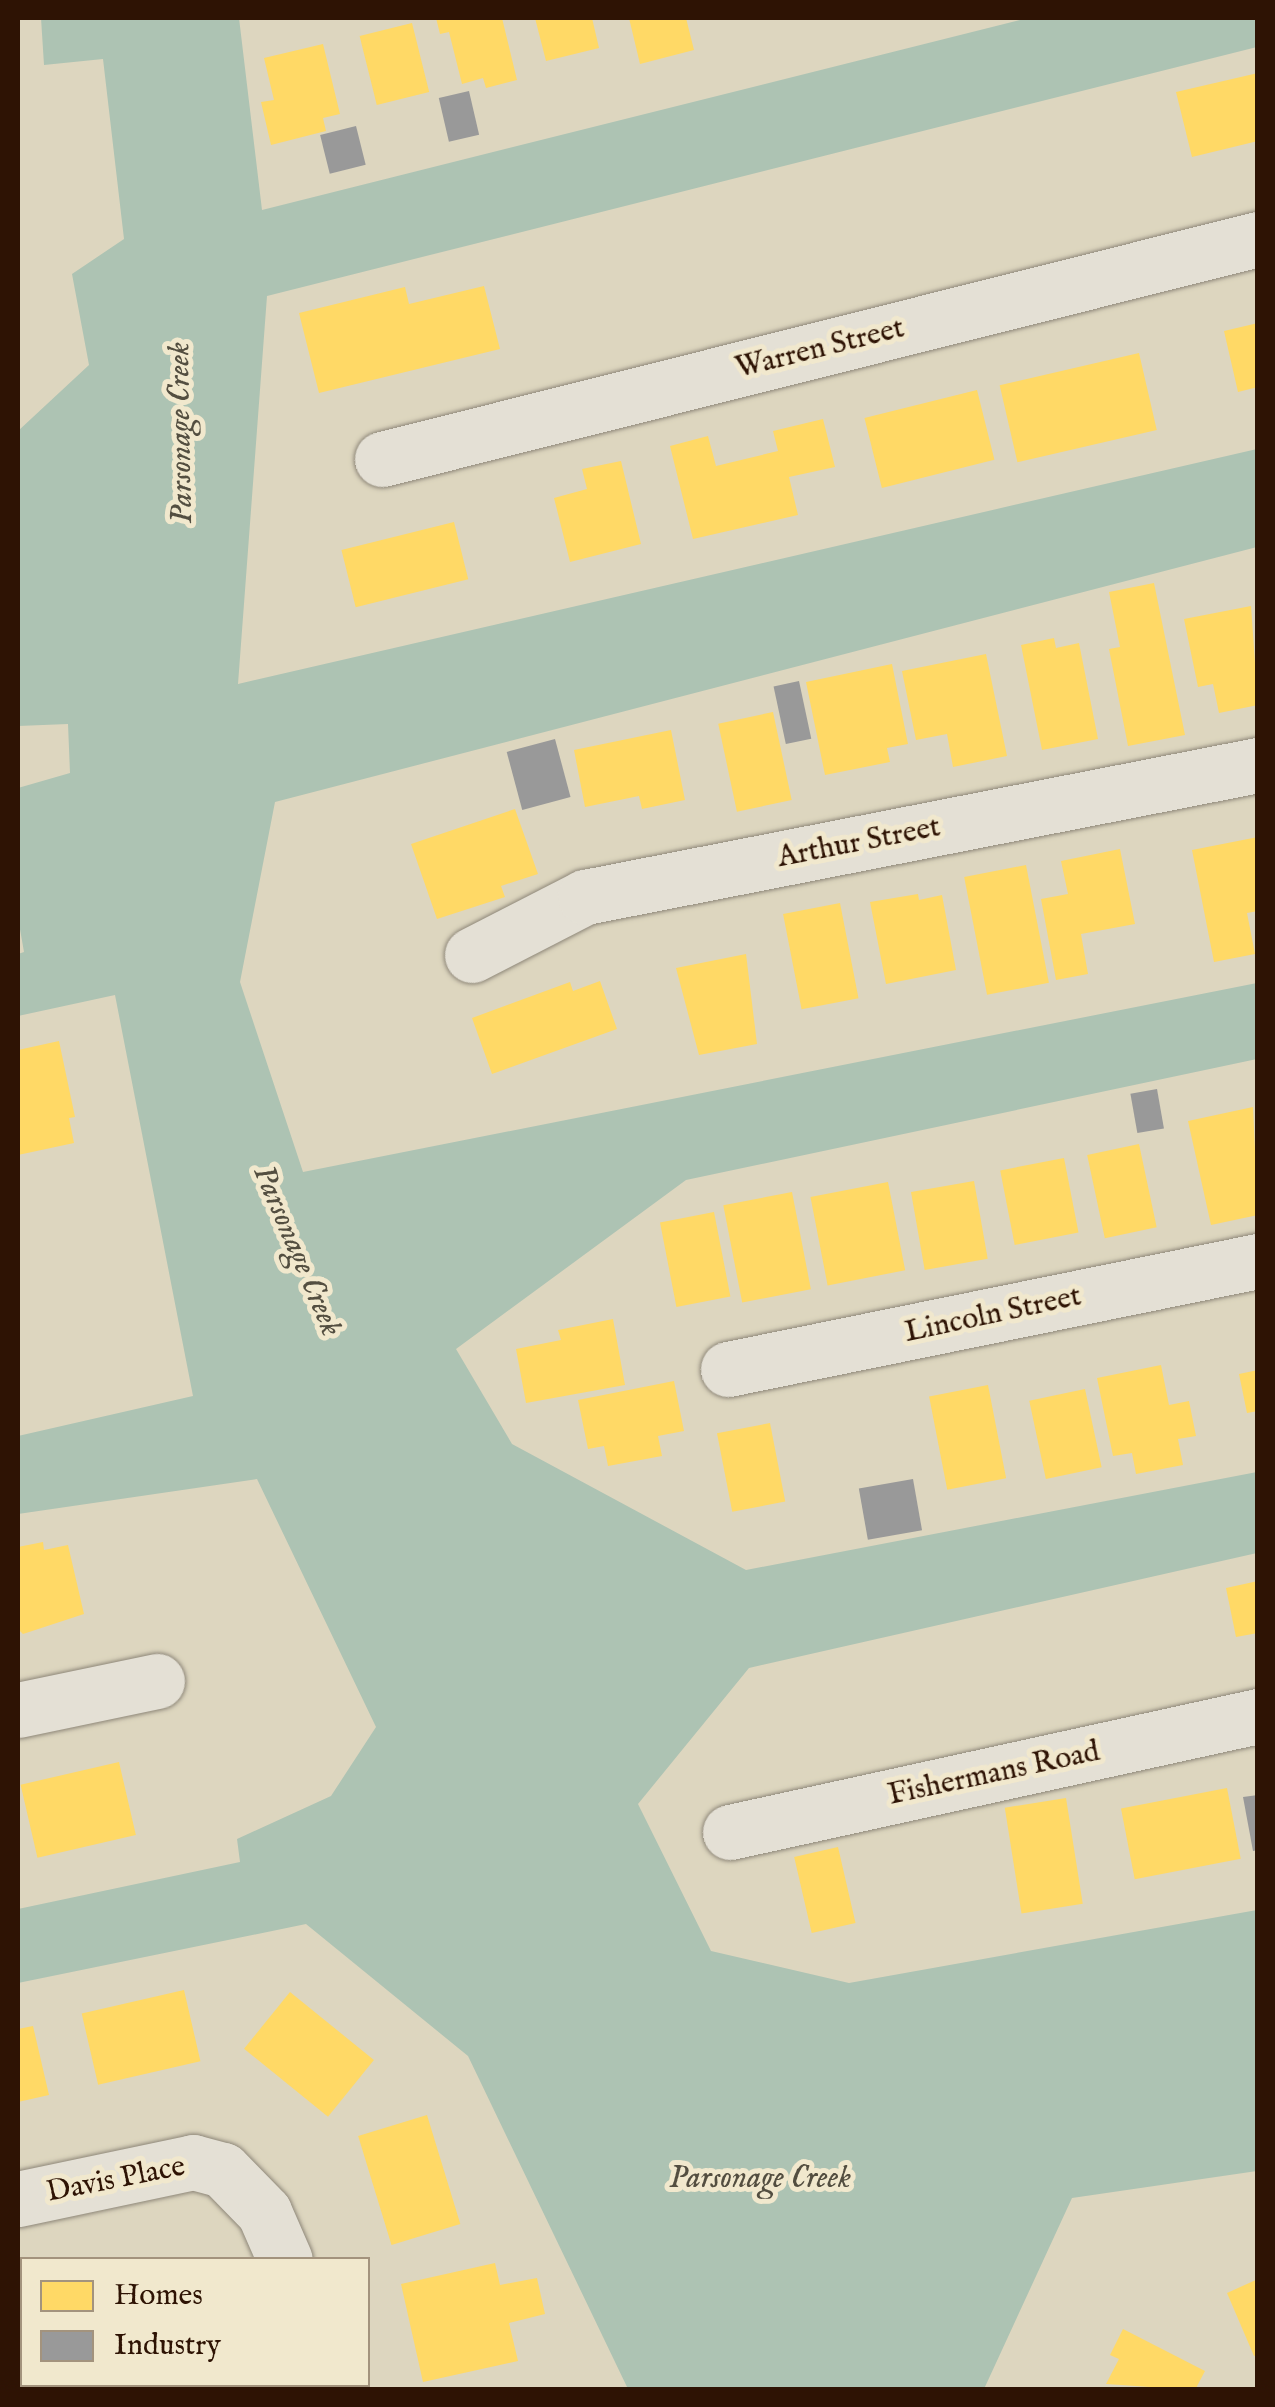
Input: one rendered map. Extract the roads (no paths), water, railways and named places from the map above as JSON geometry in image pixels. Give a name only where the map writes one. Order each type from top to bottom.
[{"type":"street","name":"Warren Street","points":[[382,459],[1258,239]]},
{"type":"street","name":"Arthur Street","points":[[472,955],[586,897],[1258,766]]},
{"type":"street","name":"Lincoln Street","points":[[728,1369],[1258,1261]]},
{"type":"street","points":[[18,1710],[156,1681]]},
{"type":"street","name":"Fishermans Road","points":[[730,1832],[1258,1716]]},
{"type":"street","name":"Davis Place","points":[[18,2199],[194,2162],[223,2170],[264,2212],[285,2257]]},
{"type":"water","name":"Parsonage Creek","points":[[41,18],[239,18],[262,210],[1028,18],[1257,18],[1257,47],[267,296],[238,684],[1257,449],[1257,547],[275,802],[240,982],[303,1172],[1257,983],[1257,1059],[686,1180],[456,1349],[512,1444],[746,1570],[1257,1472],[1257,1553],[749,1668],[638,1804],[711,1951],[849,1983],[1257,1910],[1257,2171],[1072,2198],[984,2389],[628,2389],[468,2056],[306,1924],[18,1983],[18,1909],[240,1862],[237,1839],[331,1796],[376,1727],[257,1479],[18,1514],[18,1436],[193,1396],[115,995],[18,1016],[18,954],[24,952],[18,918],[18,788],[70,773],[68,724],[18,726],[18,431],[89,365],[72,274],[124,239],[103,59],[44,65]]}]
